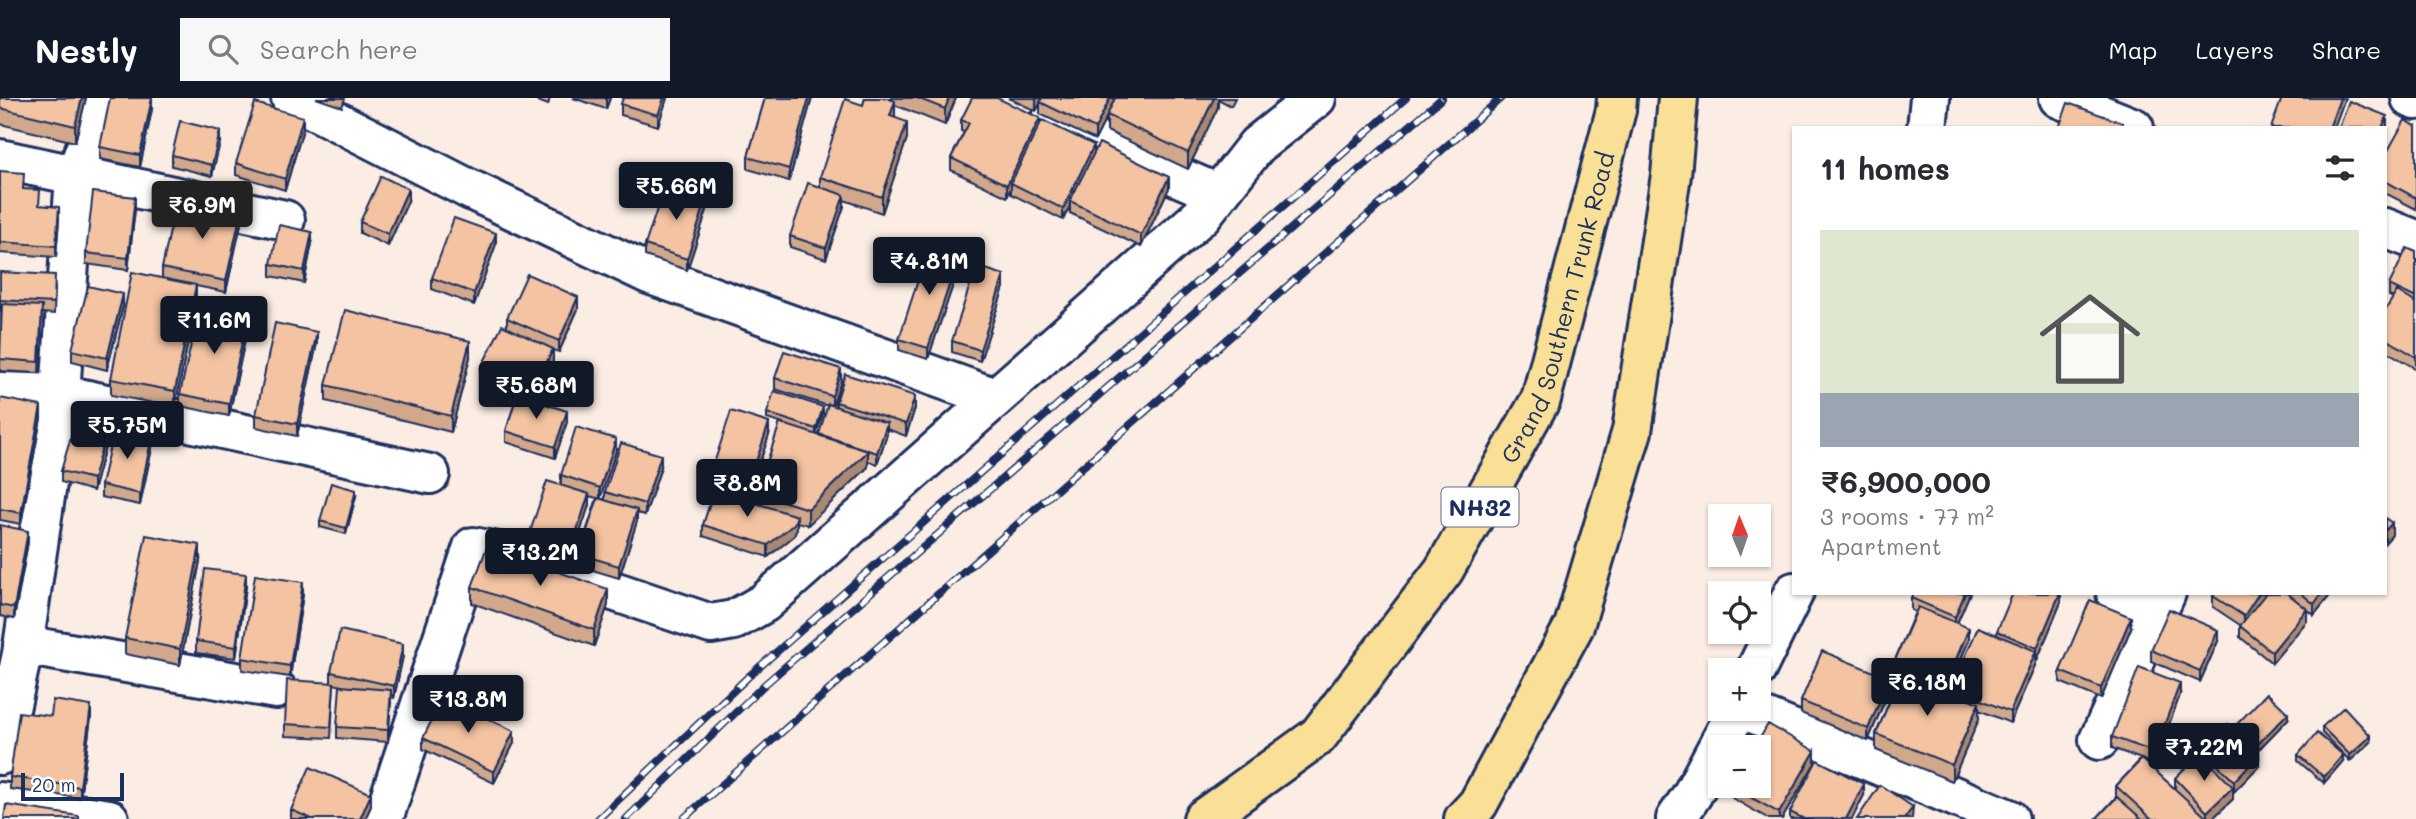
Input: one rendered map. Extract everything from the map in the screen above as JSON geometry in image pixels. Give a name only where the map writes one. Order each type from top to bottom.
[{"type":"highway","points":[[1464,819],[1478,804],[1574,626],[1632,431],[1671,175],[1678,98]]},
{"type":"highway","name":"Grand Southern Trunk Road","points":[[1203,819],[1318,736],[1444,570],[1541,398],[1617,104]]},
{"type":"street","points":[[0,755],[15,649],[60,394],[75,176],[104,98]]},
{"type":"street","points":[[290,98],[467,188],[649,274],[995,398]]},
{"type":"street","points":[[383,819],[472,547],[498,552],[711,624],[734,620],[764,603],[1202,215],[1257,145],[1316,98]]},
{"type":"street","points":[[1927,126],[1930,98]]},
{"type":"street","points":[[2059,98],[2129,126]]},
{"type":"street","points":[[1050,121],[1218,194]]},
{"type":"street","points":[[0,159],[285,220]]},
{"type":"street","points":[[2387,229],[2416,240]]},
{"type":"street","points":[[0,392],[60,394],[430,474]]},
{"type":"street","points":[[1762,658],[1793,595]]},
{"type":"street","points":[[2099,740],[2162,602],[2126,595]]},
{"type":"street","points":[[15,649],[276,689]]},
{"type":"street","points":[[1676,819],[1733,721]]},
{"type":"street","points":[[1769,721],[2009,819]]},
{"type":"street","points":[[0,802],[109,819]]},
{"type":"building","points":[[0,98],[82,98],[75,126],[0,108]]},
{"type":"building","points":[[110,98],[152,98],[140,155],[100,147]]},
{"type":"building","points":[[623,98],[664,98],[658,115],[621,104]]},
{"type":"building","points":[[765,98],[809,98],[789,169],[748,157]]},
{"type":"building","points":[[865,98],[887,98],[895,101],[890,116],[907,122],[882,197],[820,177],[845,99],[863,105]]},
{"type":"building","points":[[917,98],[949,98],[945,109]]},
{"type":"building","points":[[972,98],[997,98],[1040,118],[1007,185],[951,158],[969,123],[961,120]]},
{"type":"building","points":[[1042,98],[1110,98],[1095,129],[1040,102]]},
{"type":"building","points":[[1115,98],[1214,98],[1188,153],[1107,115]]},
{"type":"building","points":[[2282,98],[2340,98],[2330,126],[2272,126]]},
{"type":"building","points":[[2349,101],[2387,116],[2383,126],[2340,126]]},
{"type":"building","points":[[255,103],[303,117],[285,179],[236,163]]},
{"type":"building","points":[[2068,103],[2123,123],[2122,126],[2060,126]]},
{"type":"building","points":[[1042,120],[1094,145],[1063,209],[1011,183]]},
{"type":"building","points":[[2405,120],[2416,126],[2416,198],[2387,182],[2387,152]]},
{"type":"building","points":[[180,121],[220,131],[212,165],[172,155]]},
{"type":"building","points":[[1099,143],[1169,177],[1141,235],[1070,201]]},
{"type":"building","points":[[0,171],[24,173],[23,189],[40,190],[39,205],[59,207],[56,246],[0,242]]},
{"type":"building","points":[[381,176],[408,189],[388,234],[360,222]]},
{"type":"building","points":[[808,183],[844,195],[826,248],[790,236]]},
{"type":"building","points":[[665,185],[707,198],[687,259],[645,245]]},
{"type":"building","points":[[93,192],[135,197],[128,258],[86,253]]},
{"type":"building","points":[[187,201],[241,212],[226,281],[162,268],[175,208],[185,210]]},
{"type":"building","points":[[454,218],[496,233],[474,293],[432,278]]},
{"type":"building","points":[[279,225],[312,232],[304,271],[271,264]]},
{"type":"building","points":[[929,246],[959,256],[928,348],[899,339]]},
{"type":"building","points":[[2407,248],[2416,252],[2416,298],[2389,285]]},
{"type":"building","points":[[976,266],[1004,275],[980,350],[952,341]]},
{"type":"building","points":[[0,272],[55,275],[54,303],[0,300]]},
{"type":"building","points":[[132,272],[196,285],[175,391],[111,379]]},
{"type":"building","points":[[527,274],[578,297],[559,341],[507,318]]},
{"type":"building","points":[[88,286],[123,294],[107,358],[72,350]]},
{"type":"building","points":[[2397,291],[2416,303],[2416,357],[2387,339],[2387,308]]},
{"type":"building","points":[[2,304],[42,306],[39,362],[0,359]]},
{"type":"building","points":[[199,308],[247,318],[229,404],[180,394]]},
{"type":"building","points":[[345,310],[470,341],[451,416],[326,385]]},
{"type":"building","points":[[275,323],[317,332],[297,424],[256,415]]},
{"type":"building","points":[[502,325],[553,349],[533,391],[481,368]]},
{"type":"building","points":[[784,351],[841,369],[832,396],[775,378]]},
{"type":"building","points":[[845,374],[915,396],[906,424],[836,402]]},
{"type":"building","points":[[774,391],[823,407],[816,429],[767,413]]},
{"type":"building","points":[[517,395],[567,411],[555,447],[506,431]]},
{"type":"building","points":[[0,398],[41,406],[21,513],[0,509]]},
{"type":"building","points":[[828,404],[887,423],[877,453],[819,434]]},
{"type":"building","points":[[731,411],[769,423],[746,491],[709,479]]},
{"type":"building","points":[[75,423],[106,432],[93,479],[61,471]]},
{"type":"building","points":[[780,423],[868,451],[808,509],[757,493]]},
{"type":"building","points":[[576,427],[616,439],[600,488],[561,475]]},
{"type":"building","points":[[114,428],[152,436],[140,494],[101,485]]},
{"type":"building","points":[[621,443],[661,455],[645,504],[605,492]]},
{"type":"building","points":[[547,481],[589,494],[572,545],[530,532]]},
{"type":"building","points":[[331,483],[356,490],[346,528],[320,521]]},
{"type":"building","points":[[714,490],[797,516],[794,524],[768,545],[703,525]]},
{"type":"building","points":[[598,498],[637,510],[619,566],[579,554]]},
{"type":"building","points":[[0,525],[28,531],[14,608],[0,605]]},
{"type":"building","points":[[146,535],[200,545],[180,649],[125,638]]},
{"type":"building","points":[[487,547],[608,589],[594,630],[472,587]]},
{"type":"building","points":[[205,569],[246,574],[236,647],[196,641]]},
{"type":"building","points":[[255,575],[303,582],[290,666],[242,658]]},
{"type":"building","points":[[1912,595],[1964,595],[1955,617],[1911,598]]},
{"type":"building","points":[[2012,595],[2059,595],[2037,648],[1997,631]]},
{"type":"building","points":[[2214,595],[2258,595],[2244,616]]},
{"type":"building","points":[[2264,595],[2290,595],[2307,609],[2272,652],[2240,626]]},
{"type":"building","points":[[2303,595],[2321,595],[2314,604]]},
{"type":"building","points":[[2090,600],[2131,617],[2101,688],[2060,671]]},
{"type":"building","points":[[1918,607],[1969,628],[1944,688],[1892,667]]},
{"type":"building","points":[[2169,609],[2218,630],[2200,671],[2151,650]]},
{"type":"building","points":[[1978,627],[2036,651],[2010,712],[1952,688]]},
{"type":"building","points":[[340,630],[403,644],[394,686],[331,672]]},
{"type":"building","points":[[1822,651],[1889,678],[1868,729],[1801,701]]},
{"type":"building","points":[[2139,667],[2180,683],[2154,752],[2112,737]]},
{"type":"building","points":[[1902,671],[1979,703],[1952,765],[1876,734]]},
{"type":"building","points":[[287,680],[334,683],[331,727],[285,724]]},
{"type":"building","points":[[340,686],[391,690],[388,730],[337,727]]},
{"type":"building","points":[[2267,693],[2288,713],[2257,745],[2237,724]]},
{"type":"building","points":[[443,697],[514,731],[494,772],[423,738]]},
{"type":"building","points":[[53,700],[91,706],[80,787],[10,777],[19,712],[51,716]]},
{"type":"building","points":[[2344,707],[2371,736],[2350,755],[2322,727]]},
{"type":"building","points":[[1768,724],[1815,751],[1779,813],[1752,798],[1771,798],[1771,735],[1762,735]]},
{"type":"building","points":[[2228,724],[2259,755],[2234,781],[2202,750]]},
{"type":"building","points":[[2317,733],[2343,755],[2324,777],[2298,755]]},
{"type":"building","points":[[2200,753],[2233,787],[2207,812],[2175,778]]},
{"type":"building","points":[[2142,759],[2207,818],[2152,819],[2116,786]]},
{"type":"building","points":[[1817,760],[1864,784],[1846,819],[1804,819],[1790,812]]},
{"type":"building","points":[[310,767],[371,794],[360,819],[312,819],[291,810]]},
{"type":"building","points":[[1880,785],[1913,807],[1904,819],[1857,819]]},
{"type":"building","points":[[2117,797],[2142,819],[2096,819]]},
{"type":"building","points":[[6,805],[79,816],[79,819],[4,819]]},
{"type":"railway","points":[[598,819],[748,677],[1406,98]]},
{"type":"railway","points":[[626,819],[764,685],[1442,98]]},
{"type":"railway","points":[[683,819],[1501,98]]}]
